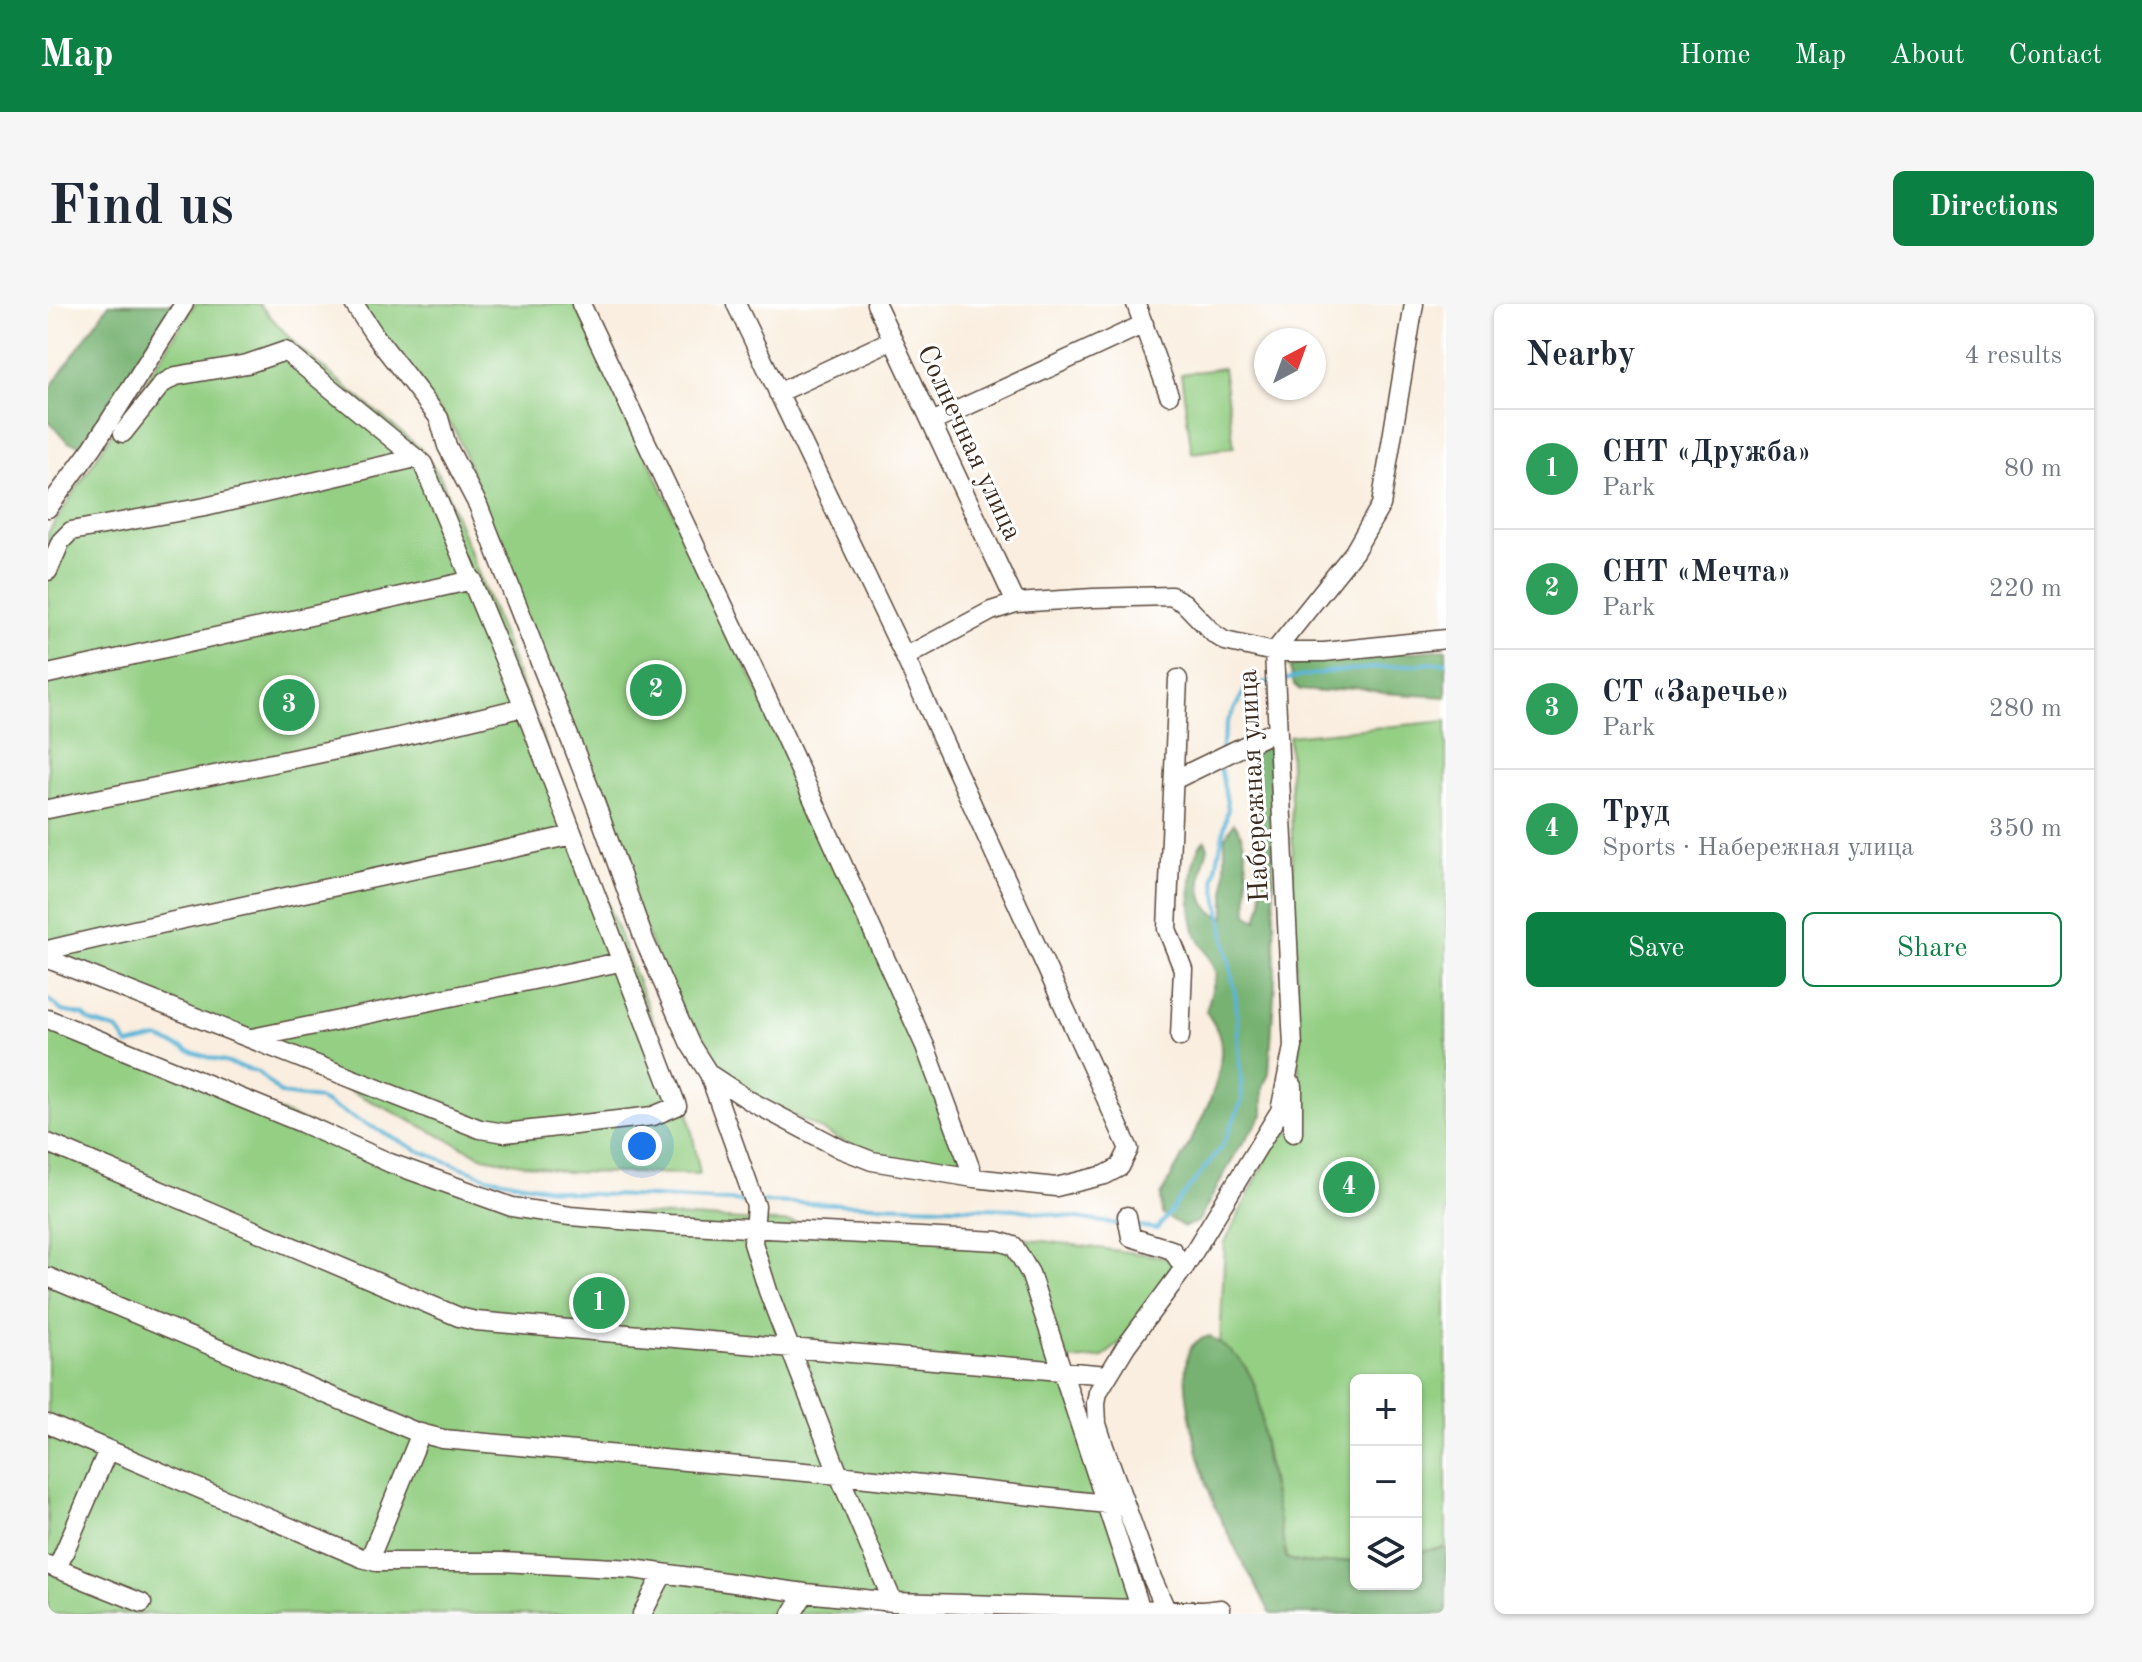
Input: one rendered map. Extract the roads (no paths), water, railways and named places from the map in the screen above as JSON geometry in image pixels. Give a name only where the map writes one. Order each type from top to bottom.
[{"type":"street","points":[[48,508],[93,447],[184,304]]},
{"type":"street","points":[[354,304],[439,418],[447,446],[478,505],[595,802],[645,942],[690,1044],[709,1074],[756,1206],[753,1243],[789,1347],[893,1602]]},
{"type":"street","points":[[581,304],[763,689],[925,1046],[974,1178]]},
{"type":"street","points":[[709,1074],[752,1102],[872,1161],[974,1178],[1056,1187],[1105,1175],[1120,1167],[1129,1149],[905,657],[736,304]]},
{"type":"street","name":"Солнечная улица","points":[[876,304],[1016,603]]},
{"type":"street","points":[[1136,304],[1169,395]]},
{"type":"street","name":"Набережная улица","points":[[1168,1612],[1152,1578],[1097,1424],[1098,1392],[1126,1346],[1184,1268],[1280,1111],[1293,1047],[1285,775],[1277,730],[1274,652],[1354,552],[1381,505],[1414,304]]},
{"type":"street","points":[[932,422],[1144,324]]},
{"type":"street","points":[[778,393],[892,340]]},
{"type":"street","points":[[48,959],[480,1129],[505,1133],[653,1116],[677,1106],[524,707],[473,580],[420,461],[285,351],[247,364],[176,376],[162,384],[123,433]]},
{"type":"street","points":[[48,571],[61,541],[71,531],[205,507],[420,461],[447,446]]},
{"type":"street","points":[[48,674],[473,580]]},
{"type":"street","points":[[905,657],[991,611],[1016,603],[1093,598],[1171,596],[1184,603],[1225,641],[1274,652],[1324,652],[1446,639]]},
{"type":"street","points":[[1178,679],[1167,929],[1183,969],[1180,1037]]},
{"type":"street","points":[[48,809],[400,737],[524,707]]},
{"type":"street","points":[[1174,780],[1277,730]]},
{"type":"street","points":[[48,950],[572,835]]},
{"type":"street","points":[[252,1038],[620,962]]},
{"type":"street","points":[[48,1019],[302,1123],[390,1163],[512,1207],[570,1216],[998,1241],[1014,1246],[1030,1273],[1141,1610]]},
{"type":"street","points":[[1293,1047],[1293,1133]]},
{"type":"street","points":[[48,1143],[459,1317],[497,1324],[1108,1375]]},
{"type":"street","points":[[1129,1225],[1172,1250],[1184,1268]]},
{"type":"street","points":[[48,1277],[421,1433],[459,1440],[839,1475],[1126,1506]]},
{"type":"street","points":[[48,1424],[369,1560],[502,1562],[633,1569],[893,1602],[1168,1612],[1221,1609]]},
{"type":"street","points":[[369,1560],[421,1433]]},
{"type":"street","points":[[108,1450],[52,1567],[142,1603]]},
{"type":"street","points":[[642,1614],[663,1574]]},
{"type":"street","points":[[792,1614],[805,1593]]},
{"type":"waterway","points":[[1282,680],[1327,672],[1446,662]]},
{"type":"waterway","points":[[1221,749],[1227,723],[1247,686],[1269,682]]},
{"type":"waterway","points":[[1133,1226],[1157,1229],[1222,1146],[1242,1101],[1236,999],[1214,878],[1228,808],[1220,766]]},
{"type":"waterway","points":[[48,999],[62,1011],[83,1015],[91,1022],[118,1030],[128,1045],[158,1038],[191,1052],[258,1072],[281,1094],[318,1099],[417,1150],[487,1177],[571,1193],[749,1202]]},
{"type":"waterway","points":[[762,1202],[1015,1209],[1124,1225]]},
{"type":"place","name":"СНТ «Мечта»","points":[[656,690]]},
{"type":"place","name":"СТ «Заречье»","points":[[289,705]]},
{"type":"place","name":"Труд","points":[[1349,1187]]},
{"type":"place","name":"СНТ «Дружба»","points":[[599,1303]]}]
